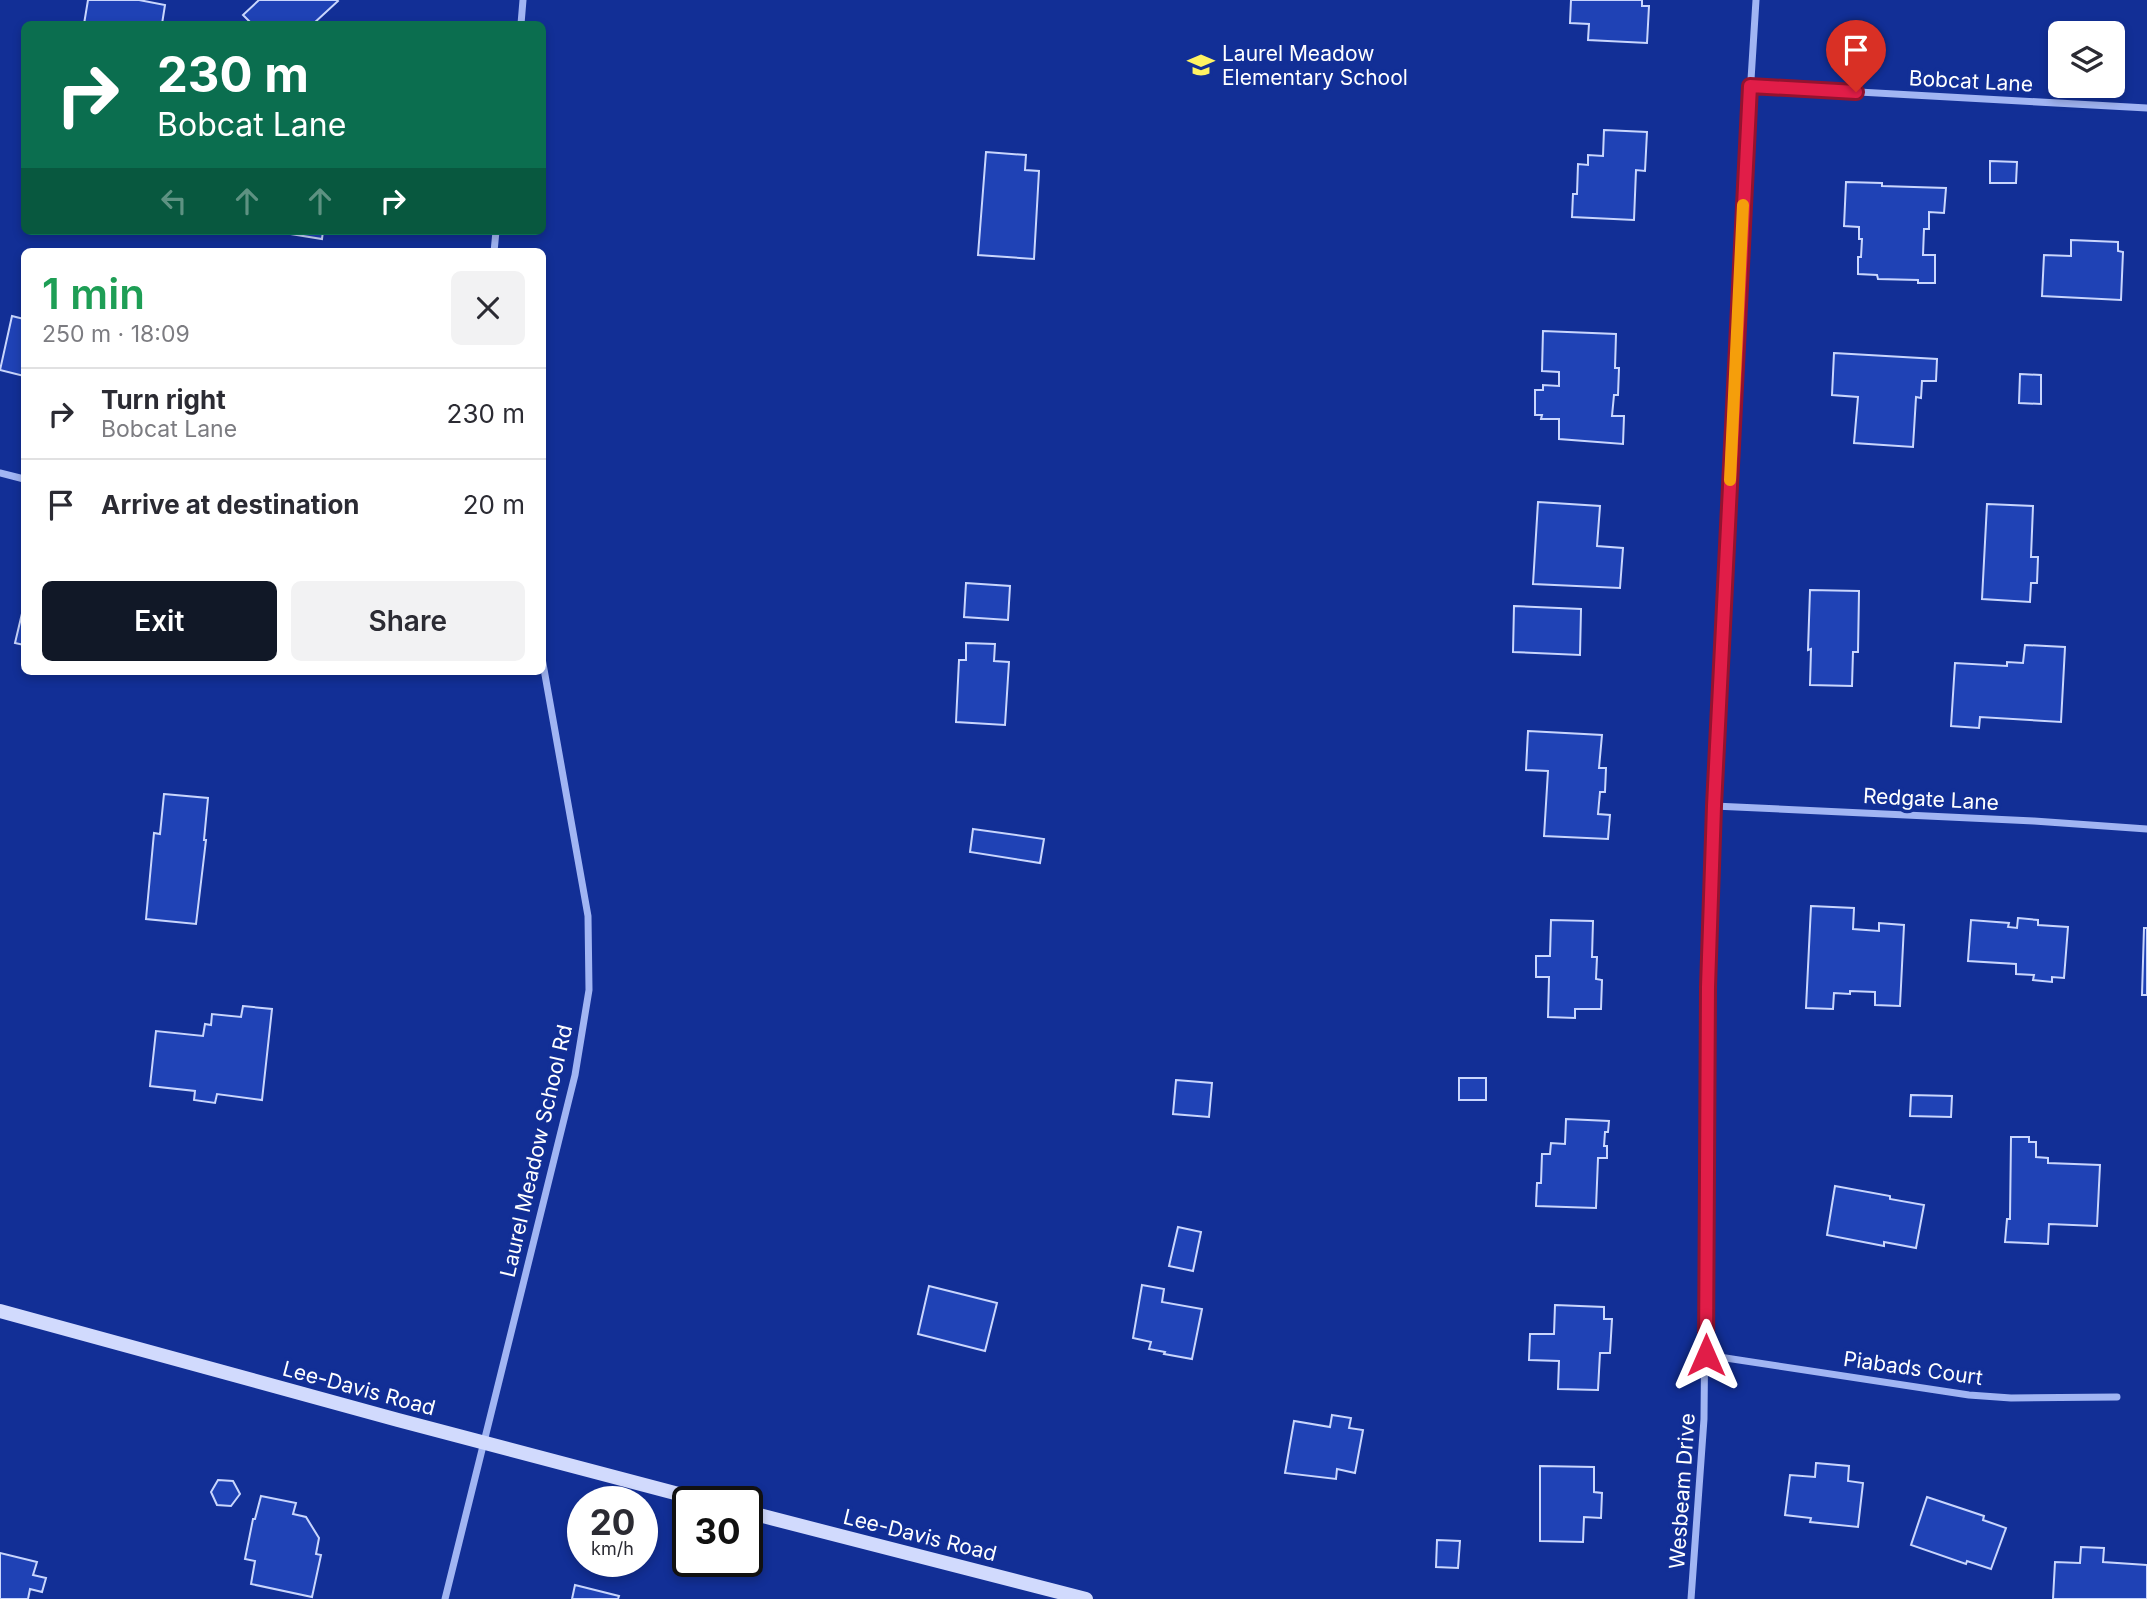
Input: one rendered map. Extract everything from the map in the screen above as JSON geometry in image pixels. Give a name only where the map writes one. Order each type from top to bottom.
[{"type":"main road","name":"Lee-Davis Road","points":[[0,1311],[672,1492]]},
{"type":"main road","name":"Lee-Davis Road","points":[[763,1516],[1083,1598]]},
{"type":"street","points":[[521,21],[523,0]]},
{"type":"street","name":"Wesbeam Drive","points":[[1691,1599],[1706,1355],[1708,987],[1714,806],[1756,0]]},
{"type":"street","name":"Bobcat Lane","points":[[1750,86],[2147,108]]},
{"type":"street","points":[[0,473],[21,478]]},
{"type":"street","name":"Laurel Meadow School Rd","points":[[445,1599],[575,1075],[589,990],[588,916],[545,675]]},
{"type":"street","name":"Redgate Lane","points":[[1714,806],[2147,829]]},
{"type":"street","name":"Piabads Court","points":[[1706,1355],[1969,1395],[2011,1398],[2117,1397]]},
{"type":"building","points":[[88,0],[139,0],[165,5],[162,21],[84,21]]},
{"type":"building","points":[[259,0],[338,1],[316,21],[249,21],[243,15]]},
{"type":"building","points":[[1571,0],[1642,0],[1642,6],[1649,6],[1647,43],[1588,40],[1589,24],[1570,23]]},
{"type":"building","points":[[1604,130],[1647,132],[1645,171],[1636,170],[1634,220],[1572,217],[1573,194],[1577,194],[1578,164],[1588,165],[1588,155],[1603,156]]},
{"type":"building","points":[[986,152],[1026,155],[1025,170],[1039,171],[1034,259],[978,255]]},
{"type":"building","points":[[1990,161],[2017,162],[2016,183],[1990,183]]},
{"type":"building","points":[[1846,182],[1946,188],[1944,213],[1929,212],[1929,229],[1924,229],[1923,255],[1935,255],[1935,283],[1878,279],[1877,275],[1858,274],[1862,239],[1859,239],[1859,227],[1844,226]]},
{"type":"building","points":[[297,235],[322,235],[322,239]]},
{"type":"building","points":[[2071,240],[2118,242],[2118,251],[2123,252],[2121,300],[2042,296],[2044,255],[2071,256]]},
{"type":"building","points":[[12,316],[21,318],[21,375],[0,370]]},
{"type":"building","points":[[1543,331],[1616,334],[1615,368],[1619,368],[1618,395],[1614,395],[1612,416],[1624,416],[1623,444],[1559,439],[1559,419],[1541,419],[1542,415],[1535,415],[1535,390],[1543,390],[1543,385],[1559,386],[1559,372],[1542,371]]},
{"type":"building","points":[[1834,353],[1937,359],[1936,381],[1922,381],[1921,398],[1916,397],[1913,447],[1854,443],[1858,397],[1832,395]]},
{"type":"building","points":[[2020,374],[2041,375],[2041,404],[2019,403]]},
{"type":"building","points":[[1538,502],[1600,506],[1597,546],[1623,548],[1620,588],[1533,584]]},
{"type":"building","points":[[1987,504],[2033,506],[2031,557],[2038,557],[2037,583],[2031,583],[2030,602],[1982,599]]},
{"type":"building","points":[[966,583],[1010,586],[1008,620],[964,617]]},
{"type":"building","points":[[1810,590],[1859,591],[1858,652],[1853,652],[1852,686],[1810,685]]},
{"type":"building","points":[[1514,606],[1581,609],[1580,655],[1513,652]]},
{"type":"building","points":[[21,618],[21,644],[15,643]]},
{"type":"building","points":[[966,643],[995,644],[994,661],[1009,662],[1005,725],[956,722],[959,660],[966,660]]},
{"type":"building","points":[[2025,645],[2065,647],[2061,722],[1980,717],[1979,728],[1951,726],[1955,663],[2007,666],[2007,662],[2023,663]]},
{"type":"building","points":[[1528,731],[1602,735],[1599,768],[1606,768],[1605,792],[1600,792],[1598,814],[1610,815],[1608,839],[1544,836],[1548,771],[1526,770]]},
{"type":"building","points":[[164,794],[208,798],[196,924],[146,919],[154,833],[160,834]]},
{"type":"building","points":[[973,829],[1044,839],[1040,863],[970,852]]},
{"type":"building","points":[[1811,906],[1854,908],[1853,929],[1879,931],[1879,923],[1904,925],[1900,1006],[1875,1005],[1875,992],[1850,991],[1850,994],[1834,993],[1833,1009],[1806,1008]]},
{"type":"building","points":[[2018,918],[2038,920],[2038,925],[2068,927],[2064,978],[2052,977],[2052,982],[2033,980],[2034,975],[2016,974],[2016,964],[1968,961],[1971,920],[2009,923],[2008,927],[2017,928]]},
{"type":"building","points":[[1551,920],[1593,921],[1592,957],[1597,957],[1596,979],[1602,980],[1601,1009],[1575,1009],[1575,1018],[1548,1017],[1549,977],[1536,977],[1536,956],[1550,956]]},
{"type":"building","points":[[2144,928],[2147,928],[2147,995],[2142,995]]},
{"type":"building","points":[[243,1006],[272,1009],[262,1100],[217,1094],[215,1103],[194,1100],[195,1091],[150,1086],[156,1031],[203,1036],[205,1024],[211,1025],[212,1014],[241,1017]]},
{"type":"building","points":[[1459,1078],[1486,1078],[1486,1100],[1459,1100]]},
{"type":"building","points":[[1176,1080],[1212,1083],[1209,1117],[1173,1114]]},
{"type":"building","points":[[1911,1095],[1952,1096],[1951,1117],[1910,1116]]},
{"type":"building","points":[[1566,1119],[1609,1121],[1604,1146],[1607,1146],[1607,1158],[1598,1158],[1596,1208],[1536,1206],[1537,1183],[1541,1183],[1542,1154],[1550,1154],[1551,1143],[1565,1144]]},
{"type":"building","points":[[2011,1137],[2029,1137],[2029,1142],[2036,1142],[2036,1157],[2048,1158],[2048,1163],[2100,1165],[2097,1226],[2049,1224],[2048,1244],[2005,1242],[2007,1219],[2010,1219]]},
{"type":"building","points":[[1835,1186],[1924,1205],[1916,1248],[1884,1242],[1884,1246],[1827,1235]]},
{"type":"building","points":[[1178,1227],[1201,1232],[1193,1271],[1169,1266]]},
{"type":"building","points":[[1142,1285],[1164,1289],[1162,1302],[1202,1309],[1192,1359],[1149,1349],[1151,1342],[1133,1338]]},
{"type":"building","points":[[929,1286],[997,1303],[985,1351],[918,1334]]},
{"type":"building","points":[[1555,1305],[1604,1307],[1604,1319],[1612,1319],[1610,1353],[1600,1353],[1598,1390],[1558,1389],[1559,1361],[1529,1360],[1530,1334],[1554,1334]]},
{"type":"building","points":[[1332,1415],[1351,1418],[1349,1428],[1363,1430],[1355,1473],[1337,1469],[1336,1479],[1285,1473],[1294,1421],[1330,1427]]},
{"type":"building","points":[[1816,1463],[1849,1466],[1848,1481],[1863,1483],[1858,1527],[1810,1522],[1811,1518],[1785,1515],[1790,1475],[1815,1477]]},
{"type":"building","points":[[1540,1466],[1594,1467],[1594,1492],[1602,1493],[1601,1518],[1584,1517],[1583,1542],[1540,1541]]},
{"type":"building","points":[[218,1480],[233,1481],[240,1494],[231,1506],[217,1505],[211,1492]]},
{"type":"building","points":[[261,1496],[296,1503],[293,1514],[306,1517],[319,1538],[316,1554],[321,1555],[312,1597],[251,1584],[255,1561],[245,1559]]},
{"type":"building","points":[[1927,1497],[1984,1516],[1983,1520],[2006,1528],[1991,1569],[1967,1561],[1966,1564],[1911,1545]]},
{"type":"building","points":[[1437,1540],[1460,1541],[1458,1568],[1436,1567]]},
{"type":"building","points":[[2081,1547],[2104,1548],[2103,1562],[2147,1565],[2147,1599],[2053,1599],[2055,1562],[2080,1563]]},
{"type":"building","points":[[0,1553],[37,1562],[33,1575],[46,1578],[42,1592],[30,1589],[28,1599],[0,1599]]},
{"type":"building","points":[[575,1585],[619,1596],[618,1599],[572,1599]]},
{"type":"slow traffic","points":[[1730,480],[1743,205]]},
{"type":"place","name":"Laurel Meadow Elementary School","points":[[1201,65]]},
{"type":"route","points":[[1706,1355],[1708,987],[1714,806],[1750,86],[1856,92]]}]
